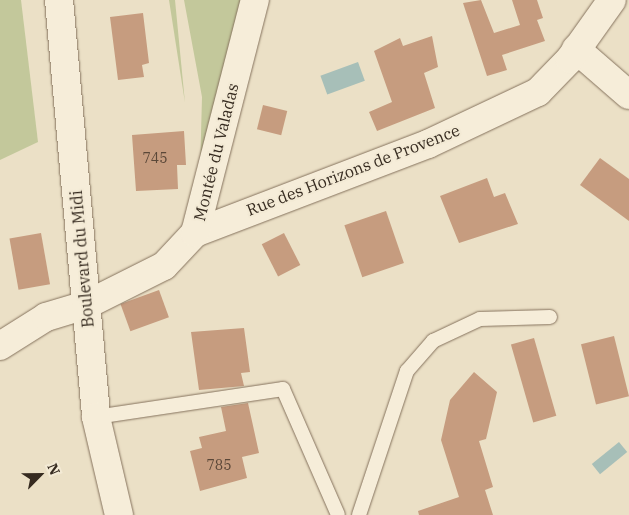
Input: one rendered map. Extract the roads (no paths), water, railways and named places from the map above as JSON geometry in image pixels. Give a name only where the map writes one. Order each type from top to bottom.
[{"type":"street","name":"Boulevard du Midi","points":[[59,0],[96,417],[119,515]]},
{"type":"street","name":"Montée du Valadas","points":[[0,346],[46,317],[86,305],[164,266],[195,233],[255,0]]},
{"type":"street","name":"Rue des Horizons de Provence","points":[[195,233],[428,144],[530,96],[576,50],[612,0]]},
{"type":"street","points":[[576,50],[629,96]]},
{"type":"lane","points":[[359,515],[407,371],[433,341],[480,319],[550,317]]},
{"type":"lane","points":[[96,417],[284,389],[338,515]]},
{"type":"water","points":[[358,62],[365,81],[327,94],[320,76]]},
{"type":"water","points":[[619,442],[627,452],[600,474],[592,464]]}]
